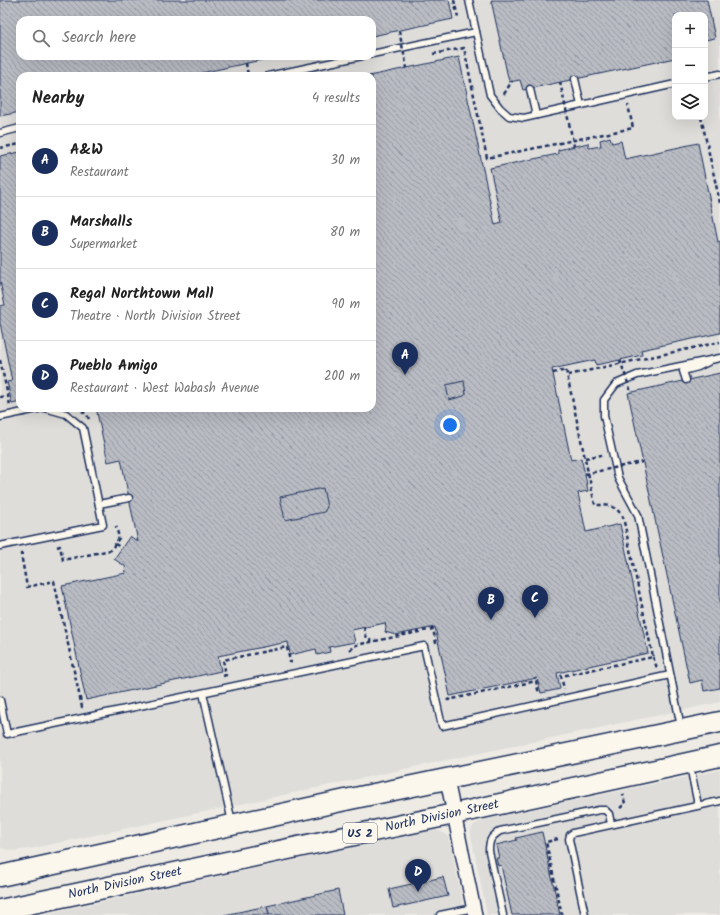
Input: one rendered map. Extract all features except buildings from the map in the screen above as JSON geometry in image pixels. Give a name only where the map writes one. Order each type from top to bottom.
[{"type":"main road","points":[[0,876],[350,799],[720,722]]},
{"type":"main road","name":"North Division Street","points":[[0,910],[720,756]]},
{"type":"street","points":[[447,780],[475,911]]},
{"type":"lane","points":[[469,0],[492,97],[500,108],[509,116],[524,118],[672,85]]},
{"type":"lane","points":[[376,53],[476,32]]},
{"type":"lane","points":[[287,72],[343,60]]},
{"type":"lane","points":[[708,77],[720,74]]},
{"type":"lane","points":[[575,79],[581,105]]},
{"type":"lane","points":[[530,89],[536,115]]},
{"type":"lane","points":[[0,133],[16,129]]},
{"type":"lane","points":[[682,730],[638,515],[618,478],[604,416],[604,400],[616,384],[637,375],[720,358]]},
{"type":"lane","points":[[686,380],[683,371],[698,367],[712,359]]},
{"type":"lane","points":[[0,417],[23,412]]},
{"type":"lane","points":[[0,546],[103,525],[83,428],[66,414],[59,412]]},
{"type":"lane","points":[[99,504],[129,498]]},
{"type":"lane","points":[[0,700],[7,734],[424,646],[442,726],[670,675]]},
{"type":"lane","points":[[203,693],[232,825]]},
{"type":"lane","points":[[689,762],[698,805]]},
{"type":"lane","points":[[585,915],[569,839],[570,835],[611,824],[720,801]]},
{"type":"lane","points":[[503,915],[489,851],[489,842],[493,836],[500,831],[599,810],[605,810],[609,814],[611,824]]},
{"type":"lane","points":[[440,915],[475,911]]},
{"type":"path","points":[[454,0],[458,18]]},
{"type":"path","points":[[400,31],[407,68]]},
{"type":"path","points":[[246,63],[247,72]]},
{"type":"path","points":[[504,94],[512,81]]},
{"type":"path","points":[[560,82],[574,146]]},
{"type":"path","points":[[702,120],[720,203]]},
{"type":"path","points":[[0,148],[16,145]]},
{"type":"path","points":[[568,375],[720,342]]},
{"type":"path","points":[[0,360],[9,405],[15,404]]},
{"type":"path","points":[[620,360],[631,392]]},
{"type":"path","points":[[553,373],[566,370],[568,375],[587,474],[595,505],[606,505],[617,509],[623,517],[657,671]]},
{"type":"path","points":[[0,397],[7,396]]},
{"type":"path","points":[[585,458],[612,452]]},
{"type":"path","points":[[587,474],[642,462]]},
{"type":"path","points":[[54,548],[60,546],[63,560],[111,550],[119,538],[116,526]]},
{"type":"path","points":[[115,544],[122,548]]},
{"type":"path","points":[[27,553],[21,554],[27,587],[54,581],[82,707],[89,706]]},
{"type":"path","points":[[364,627],[366,636],[372,642]]},
{"type":"path","points":[[348,650],[356,645],[433,629],[437,650]]},
{"type":"path","points":[[219,677],[226,675],[223,660],[286,647],[290,662],[297,660]]},
{"type":"path","points":[[558,691],[564,690],[561,676],[653,657]]},
{"type":"path","points":[[446,693],[448,700],[536,681],[539,695],[545,694]]},
{"type":"path","points":[[620,808],[625,804],[623,793]]},
{"type":"path","points":[[559,839],[546,842],[562,915]]},
{"type":"shaded area","points":[[0,0],[720,0],[720,702],[29,849],[13,851],[1,848],[0,846]]},
{"type":"shaded area","points":[[720,770],[720,915],[487,915],[471,835],[471,830],[474,825],[486,819]]},
{"type":"shaded area","points":[[435,830],[447,835],[450,842],[465,915],[40,915]]},
{"type":"place","name":"A&W","points":[[405,375]]},
{"type":"place","name":"Regal Northtown Mall","points":[[535,618]]},
{"type":"place","name":"Marshalls","points":[[491,620]]},
{"type":"place","name":"Pueblo Amigo","points":[[418,892]]}]
